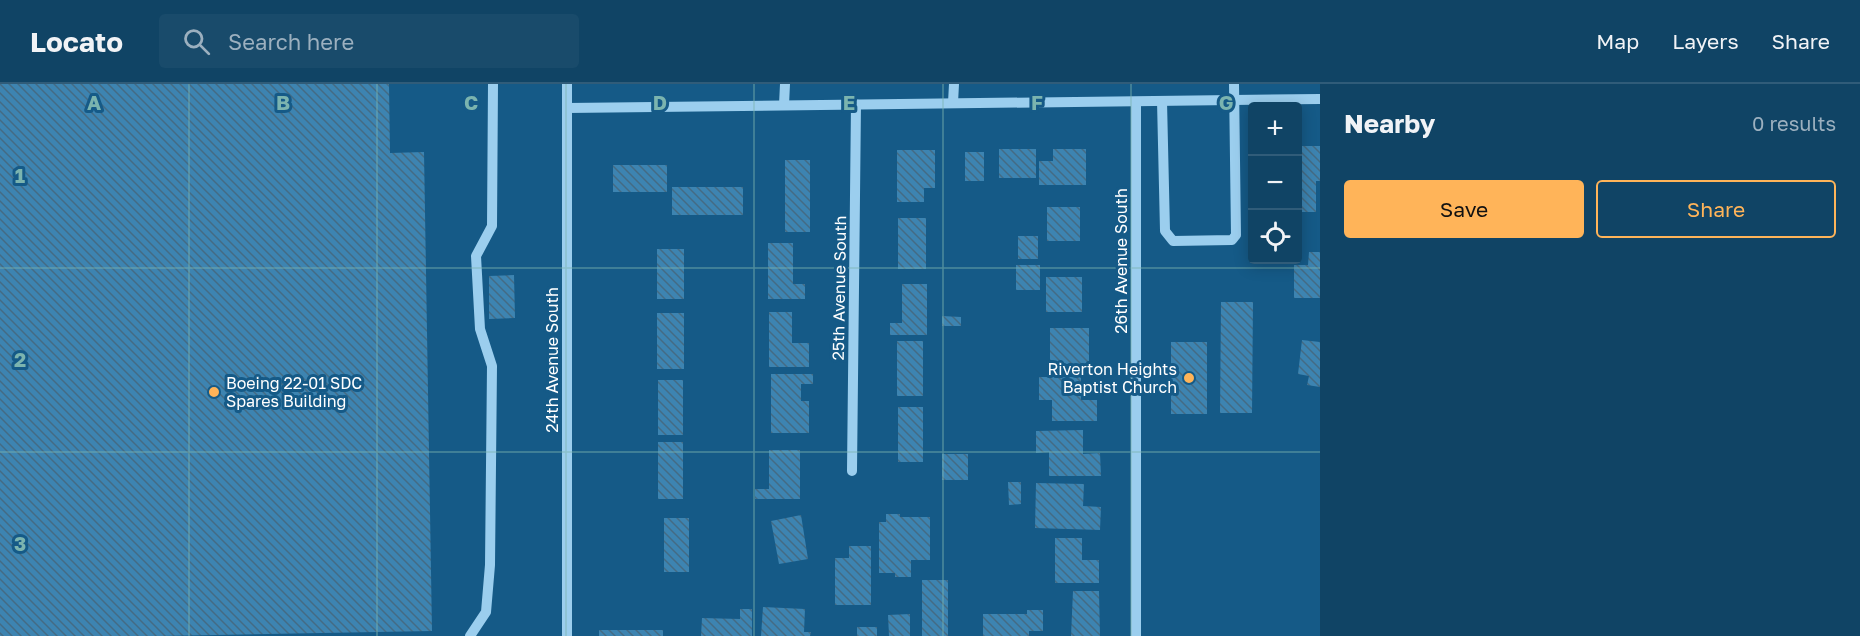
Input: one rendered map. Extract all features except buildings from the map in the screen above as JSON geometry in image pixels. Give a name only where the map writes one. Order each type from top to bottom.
[{"type":"street","points":[[470,636],[486,612],[490,566],[492,366],[480,329],[476,256],[492,226],[493,84]]},
{"type":"street","name":"24th Avenue South","points":[[567,84],[567,636]]},
{"type":"street","points":[[784,105],[785,84]]},
{"type":"street","points":[[953,104],[954,84]]},
{"type":"street","points":[[1162,101],[1165,231],[1173,242],[1232,240],[1236,235],[1234,84]]},
{"type":"street","points":[[567,108],[1320,99]]},
{"type":"street","name":"26th Avenue South","points":[[1136,102],[1136,636]]},
{"type":"street","name":"25th Avenue South","points":[[852,471],[856,104]]},
{"type":"place","name":"Riverton Heights Baptist Church","points":[[1189,378]]},
{"type":"place","name":"Boeing 22-01 SDC Spares Building","points":[[214,392]]}]
